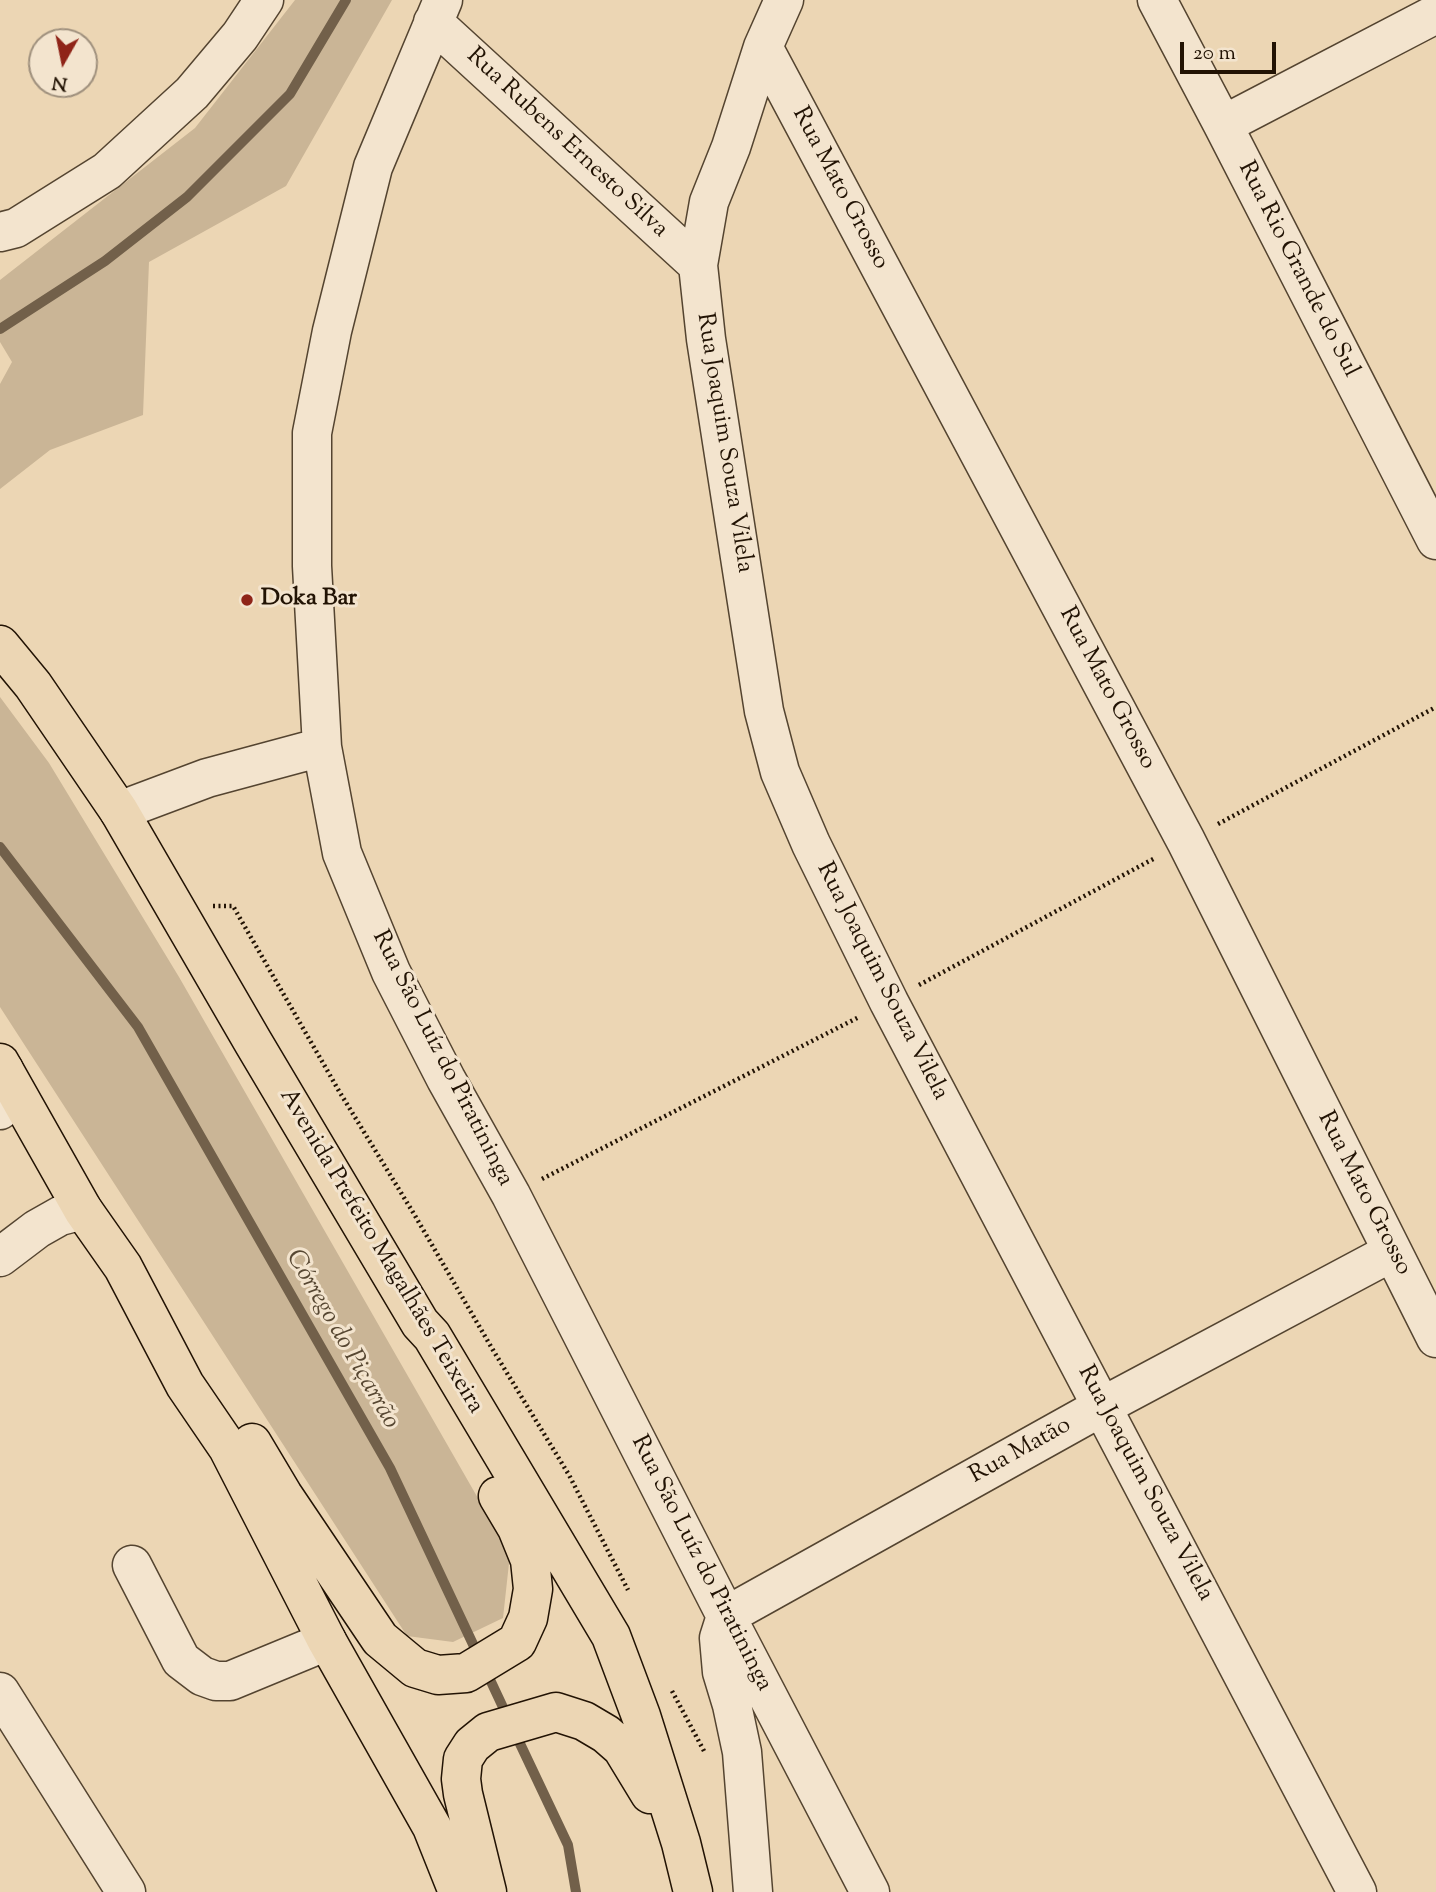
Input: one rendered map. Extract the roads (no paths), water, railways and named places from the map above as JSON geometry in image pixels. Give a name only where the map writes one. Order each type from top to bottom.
[{"type":"main road","name":"Avenida Prefeito Magalhães Teixeira","points":[[0,645],[33,685],[119,811],[420,1323],[432,1336],[611,1636],[641,1716],[681,1843],[693,1892]]},
{"type":"main road","points":[[2,1066],[83,1210],[123,1267],[185,1385],[228,1448],[327,1641],[432,1827],[458,1892]]},
{"type":"main road","points":[[148,1317],[196,1358],[283,1495],[380,1639],[415,1668],[438,1675],[466,1673],[517,1642],[528,1618],[533,1589],[530,1560],[517,1528],[481,1469],[453,1402],[432,1336]]},
{"type":"main road","points":[[487,1892],[463,1794],[463,1759],[472,1745],[488,1732],[556,1712],[584,1721],[606,1734],[622,1748],[681,1843]]},
{"type":"street","points":[[0,232],[16,228],[107,171],[192,93],[240,36],[264,0]]},
{"type":"street","name":"Rua Joaquim Souza Vilela","points":[[784,0],[763,47],[731,147],[709,202],[698,265],[706,339],[764,711],[780,772],[811,844],[889,1002],[1357,1892]]},
{"type":"street","name":"Rua Rio Grande do Sul","points":[[1157,0],[1436,540]]},
{"type":"street","name":"Rua Rubens Ernesto Silva","points":[[438,11],[698,265]]},
{"type":"street","name":"Rua São Luíz do Piratininga","points":[[438,11],[373,167],[332,331],[312,433],[312,566],[322,747],[342,853],[391,972],[446,1079],[512,1195],[870,1892]]},
{"type":"street","points":[[1223,125],[1436,14]]},
{"type":"street","name":"Rua Mato Grosso","points":[[763,47],[1186,841],[1436,1338]]},
{"type":"street","points":[[119,811],[207,778],[322,747]]},
{"type":"street","points":[[0,1110],[2,1066]]},
{"type":"street","points":[[0,1257],[37,1229],[60,1216],[83,1210]]},
{"type":"street","name":"Rua Matão","points":[[726,1616],[1103,1406],[1392,1252]]},
{"type":"street","points":[[132,1565],[181,1660],[202,1676],[216,1681],[230,1681],[327,1641]]},
{"type":"street","points":[[726,1616],[719,1638],[722,1672],[742,1752],[753,1892]]},
{"type":"street","points":[[0,1692],[126,1892]]},
{"type":"waterway","points":[[0,329],[105,261],[187,197],[290,94],[346,0]]},
{"type":"waterway","name":"Córrego do Piçarrão","points":[[0,847],[138,1027],[390,1468],[479,1657]]},
{"type":"waterway","name":"Córrego do Piçarrão","points":[[486,1671],[508,1718]]},
{"type":"waterway","name":"Córrego do Piçarrão","points":[[514,1731],[568,1845],[576,1892]]},
{"type":"place","name":"Doka Bar","points":[[247,600]]}]
